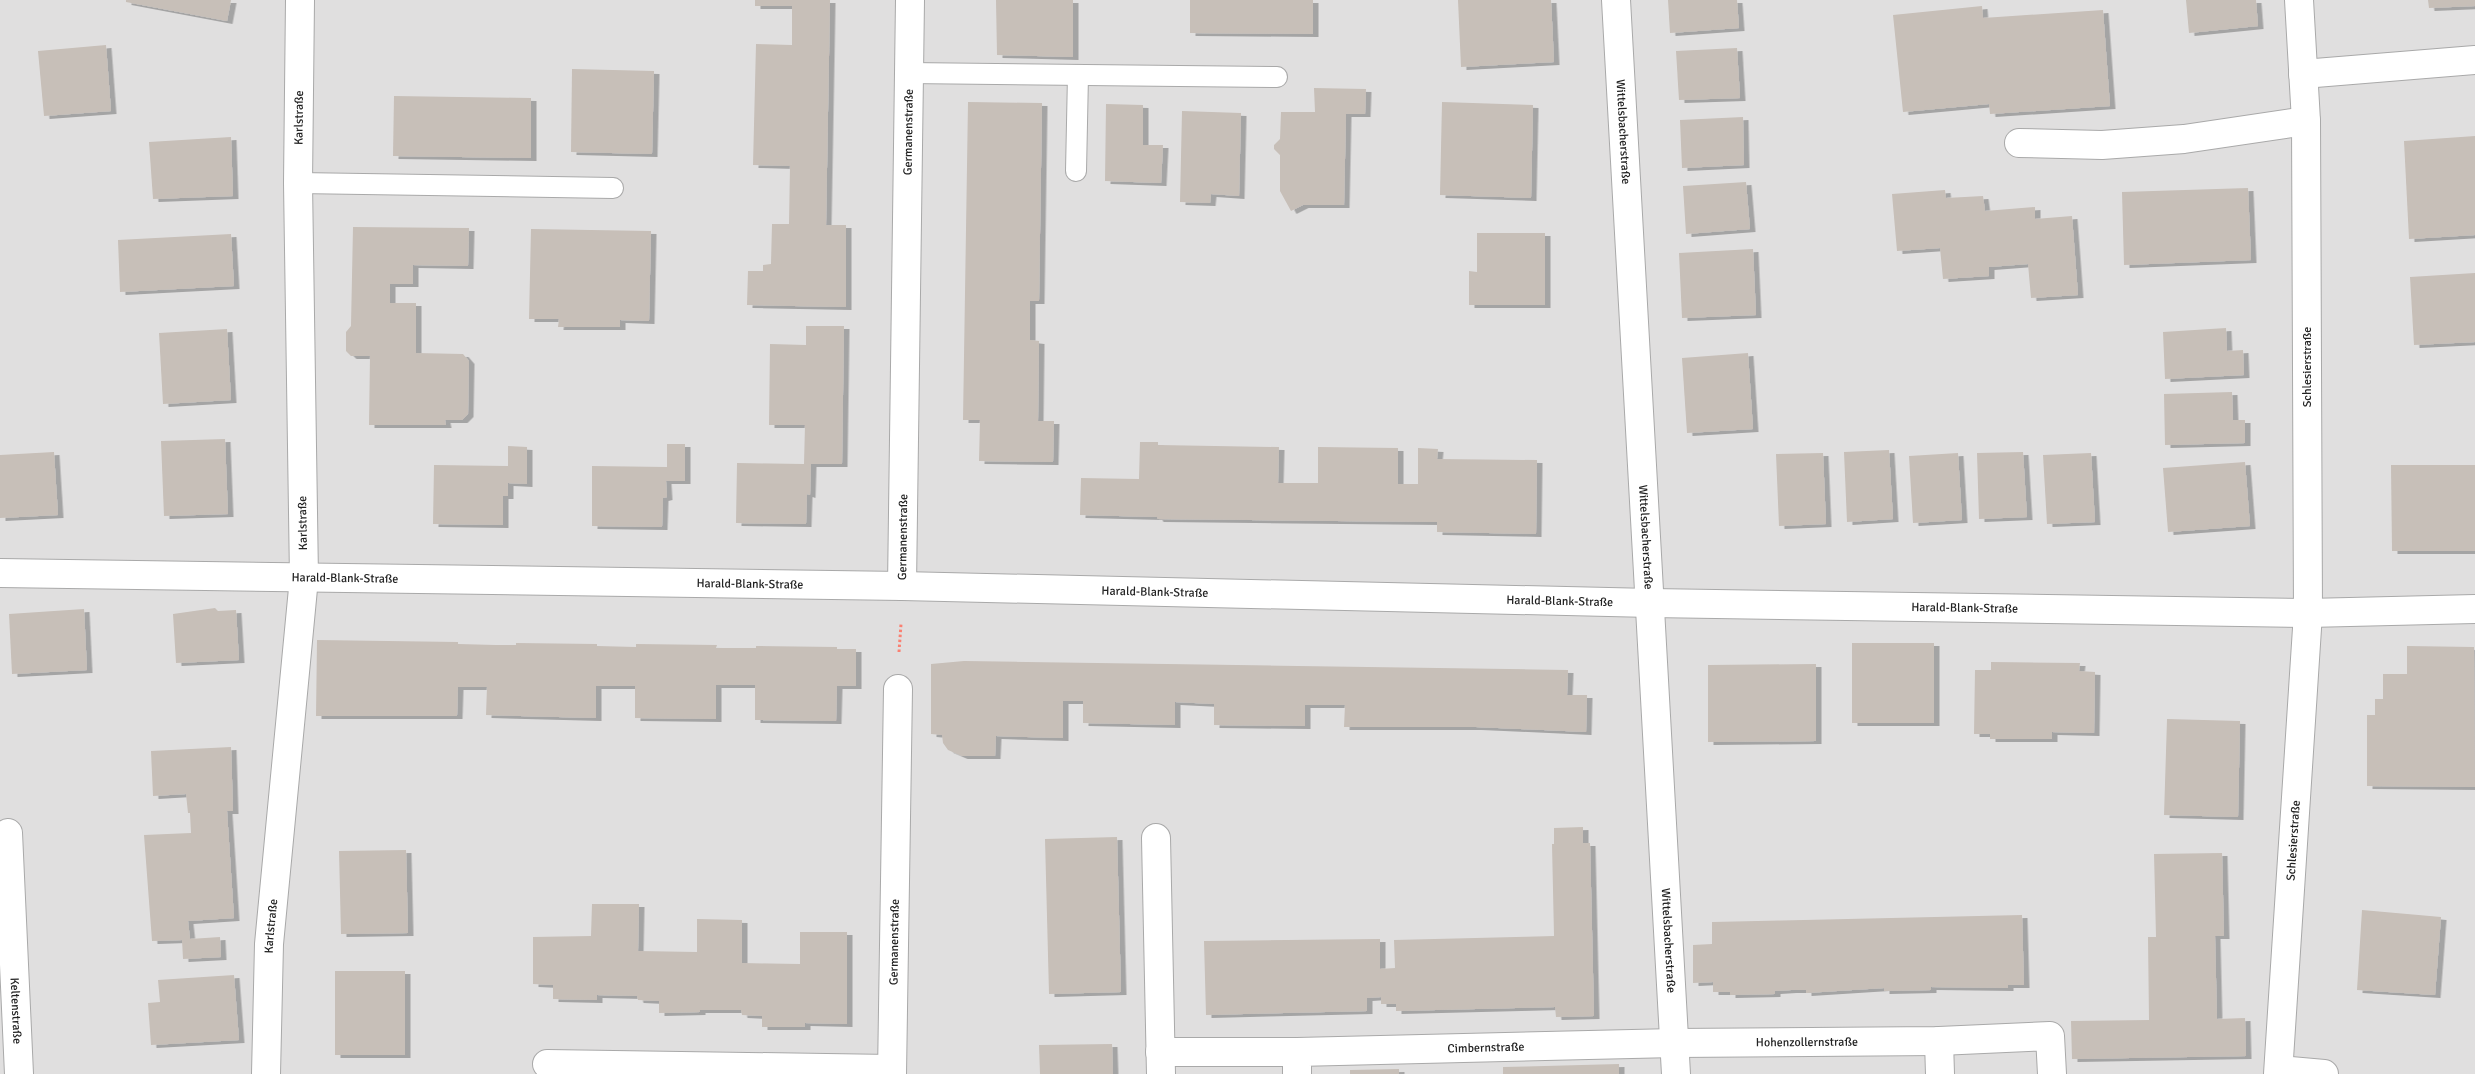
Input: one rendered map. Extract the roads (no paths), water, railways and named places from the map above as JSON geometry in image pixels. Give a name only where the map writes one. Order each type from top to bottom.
[{"type":"street","name":"Karlstraße","points":[[266,1074],[269,944],[304,578],[298,184],[300,0]]},
{"type":"street","name":"Germanenstraße","points":[[902,586],[910,0]]},
{"type":"street","name":"Wittelsbacherstraße","points":[[1616,0],[1676,1074]]},
{"type":"street","name":"Schlesierstraße","points":[[2299,0],[2306,121],[2308,613],[2278,1072],[2324,1074]]},
{"type":"street","points":[[2303,74],[2475,60]]},
{"type":"street","points":[[2020,143],[2102,145],[2184,139],[2306,121]]},
{"type":"street","name":"Harald-Blank-Straße","points":[[0,573],[902,586],[1651,602],[2308,613]]},
{"type":"street","points":[[2308,613],[2475,609]]},
{"type":"street","name":"Germanenstraße","points":[[891,1071],[898,690]]},
{"type":"street","name":"Keltenstraße","points":[[8,833],[6,946],[19,1074]]},
{"type":"street","name":"Cimbernstraße","points":[[1156,838],[1160,1063],[1297,1063],[1675,1043]]},
{"type":"street","name":"Hohenzollernstraße","points":[[1675,1043],[1939,1041],[2050,1036],[2052,1074]]},
{"type":"street","points":[[1939,1041],[1940,1074]]},
{"type":"street","points":[[547,1064],[891,1071]]},
{"type":"lane","points":[[908,73],[1277,77]]},
{"type":"lane","points":[[1076,171],[1078,74]]},
{"type":"lane","points":[[298,184],[614,188]]}]
